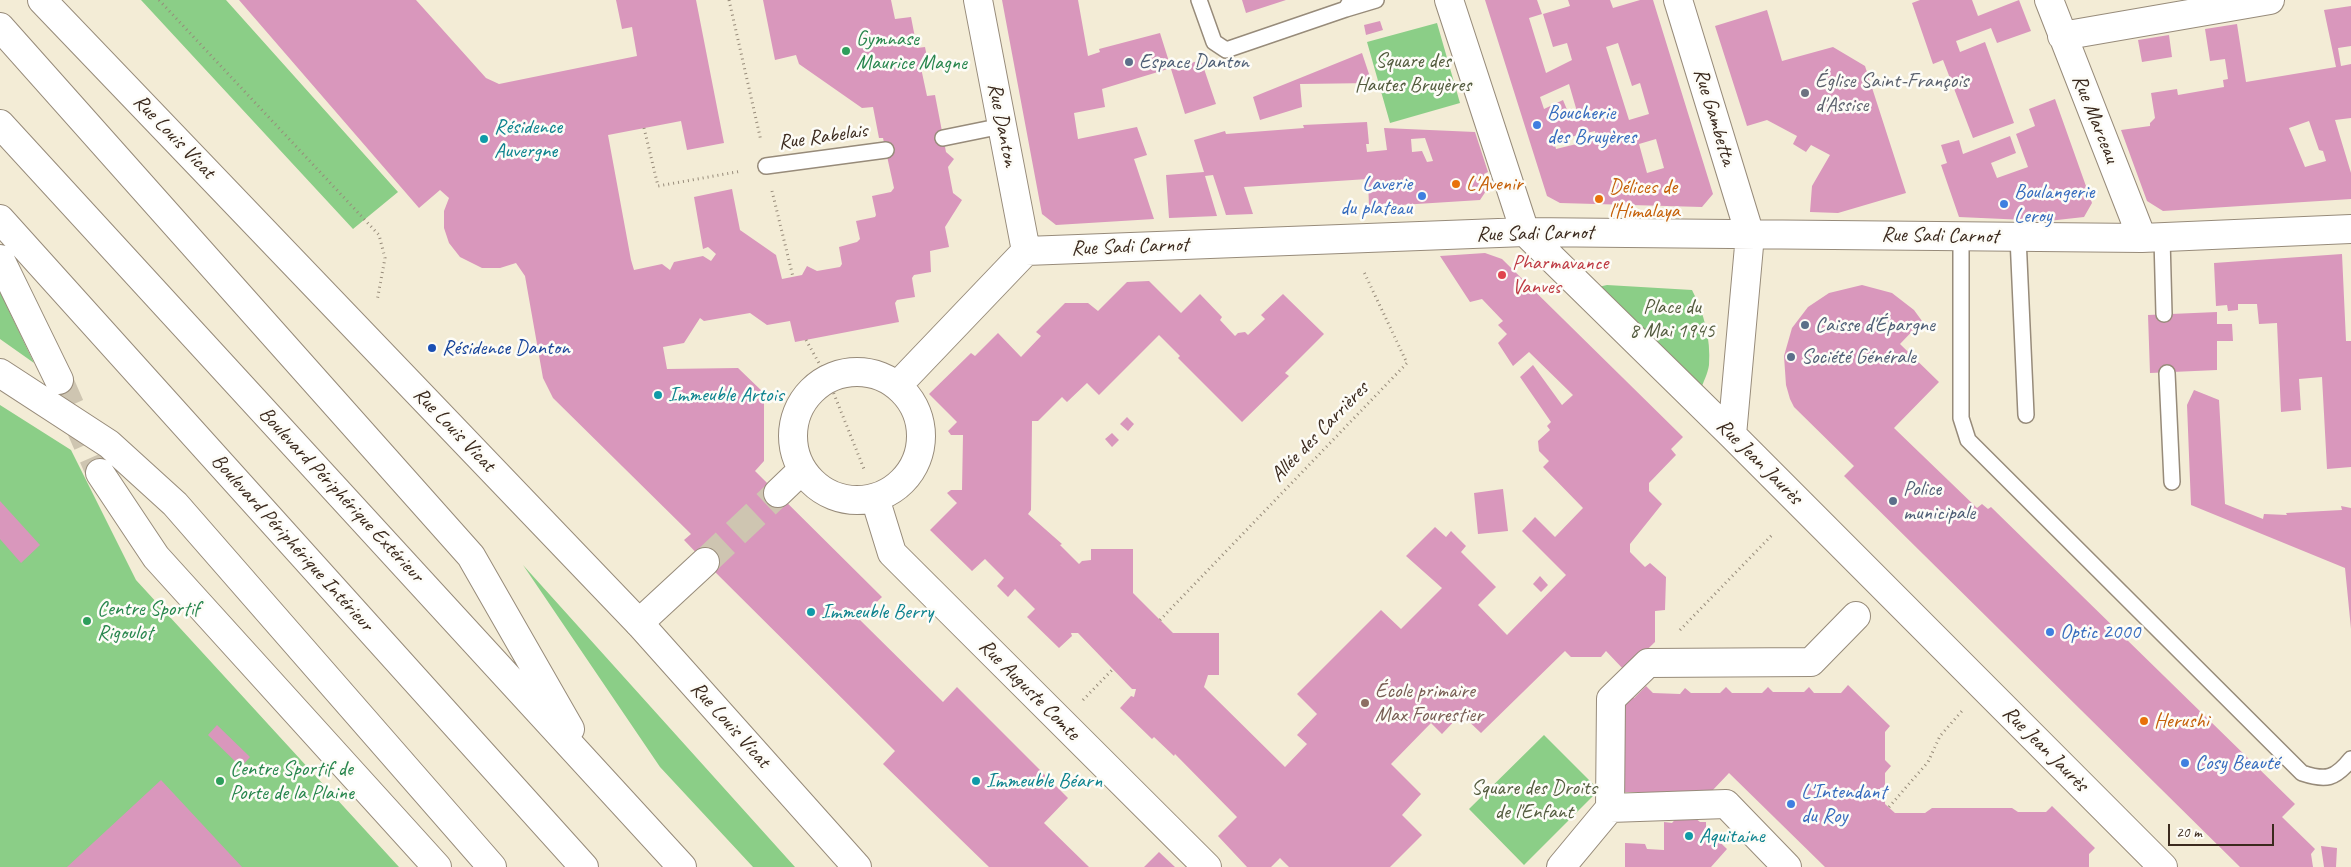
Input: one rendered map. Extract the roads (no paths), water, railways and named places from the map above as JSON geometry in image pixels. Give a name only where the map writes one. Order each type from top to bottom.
[{"type":"main road","name":"Rue Louis Vicat","points":[[42,0],[639,623],[857,867]]},
{"type":"main road","name":"Rue Danton","points":[[978,0],[1026,251]]},
{"type":"main road","name":"Rue Jean Jaurès","points":[[1450,0],[1525,232],[1732,435],[2163,867]]},
{"type":"main road","name":"Rue Gambetta","points":[[1678,0],[1750,235]]},
{"type":"main road","name":"Rue Marceau","points":[[2049,0],[2062,36],[2152,238]]},
{"type":"main road","points":[[2062,36],[2270,0]]},
{"type":"main road","points":[[0,27],[471,556],[595,772]]},
{"type":"main road","name":"Boulevard Périphérique Extérieur","points":[[0,124],[682,867]]},
{"type":"main road","name":"Boulevard Périphérique Intérieur","points":[[0,219],[584,867]]},
{"type":"main road","name":"Rue Sadi Carnot","points":[[1026,251],[1525,232],[2152,238],[2351,229]]},
{"type":"main road","points":[[1732,435],[1750,235]]},
{"type":"main road","points":[[896,386],[1026,251]]},
{"type":"main road","points":[[0,259],[59,380]]},
{"type":"main road","points":[[863,372],[881,377],[896,386],[910,400],[919,419],[922,438],[918,458],[908,476],[893,490],[875,498],[854,500],[834,496],[816,486],[802,470],[794,450],[793,429],[799,409],[811,392],[828,379],[845,373],[863,372]]},
{"type":"main road","points":[[0,373],[109,444],[175,504],[492,867]]},
{"type":"main road","points":[[778,493],[802,470]]},
{"type":"main road","points":[[100,473],[156,557],[437,867]]},
{"type":"main road","name":"Rue Auguste Comte","points":[[875,498],[892,553],[1207,867]]},
{"type":"main road","points":[[639,623],[705,562]]},
{"type":"main road","points":[[1561,867],[1610,808],[1611,699],[1648,663],[1811,662],[1856,616]]},
{"type":"main road","points":[[1610,808],[1726,804],[1787,867]]},
{"type":"lane","points":[[1199,0],[1214,42],[1226,50],[1348,4],[1376,0]]},
{"type":"lane","points":[[943,138],[1002,126]]},
{"type":"lane","name":"Rue Rabelais","points":[[766,166],[886,150]]},
{"type":"lane","points":[[1962,236],[1961,418],[1968,440],[2302,773],[2320,779],[2340,773],[2351,759]]},
{"type":"lane","points":[[2018,237],[2026,415]]},
{"type":"lane","points":[[2152,238],[2164,314]]},
{"type":"lane","points":[[2167,372],[2172,482]]},
{"type":"tunnel","points":[[59,380],[100,473]]},
{"type":"tunnel","points":[[705,562],[778,493]]},
{"type":"place","name":"Gymnase Maurice Magne","points":[[846,51]]},
{"type":"place","name":"Espace Danton","points":[[1129,62]]},
{"type":"place","name":"Église Saint-François d'Assise","points":[[1805,93]]},
{"type":"place","name":"Boucherie des Bruyères","points":[[1537,125]]},
{"type":"place","name":"Résidence Auvergne","points":[[484,139]]},
{"type":"place","name":"L'Avenir","points":[[1456,184]]},
{"type":"place","name":"Laverie du plateau","points":[[1422,196]]},
{"type":"place","name":"Délices de l'Himalaya","points":[[1599,199]]},
{"type":"place","name":"Boulangerie Leroy","points":[[2004,204]]},
{"type":"place","name":"Pharmavance Vanves","points":[[1502,275]]},
{"type":"place","name":"Caisse d'Épargne","points":[[1805,325]]},
{"type":"place","name":"Résidence Danton","points":[[432,348]]},
{"type":"place","name":"Société Générale","points":[[1791,357]]},
{"type":"place","name":"Immeuble Artois","points":[[658,395]]},
{"type":"place","name":"Police municipale","points":[[1893,501]]},
{"type":"place","name":"Immeuble Berry","points":[[811,612]]},
{"type":"place","name":"Centre Sportif Rigoulot","points":[[87,621]]},
{"type":"place","name":"Optic 2000","points":[[2050,632]]},
{"type":"place","name":"École primaire Max Fourestier","points":[[1365,703]]},
{"type":"place","name":"Herushi","points":[[2144,721]]},
{"type":"place","name":"Cosy Beauté","points":[[2185,763]]},
{"type":"place","name":"Centre Sportif de Porte de la Plaine","points":[[220,781]]},
{"type":"place","name":"Immeuble Béarn","points":[[976,781]]},
{"type":"place","name":"L'Intendant du Roy","points":[[1791,804]]},
{"type":"place","name":"Aquitaine","points":[[1689,836]]},
{"type":"park label","name":"Square des Hautes Bruyères","points":[[1413,73]]},
{"type":"park label","name":"Place du 8 Mai 1945","points":[[1672,319]]},
{"type":"park label","name":"Square des Droits de l'Enfant","points":[[1534,800]]}]
